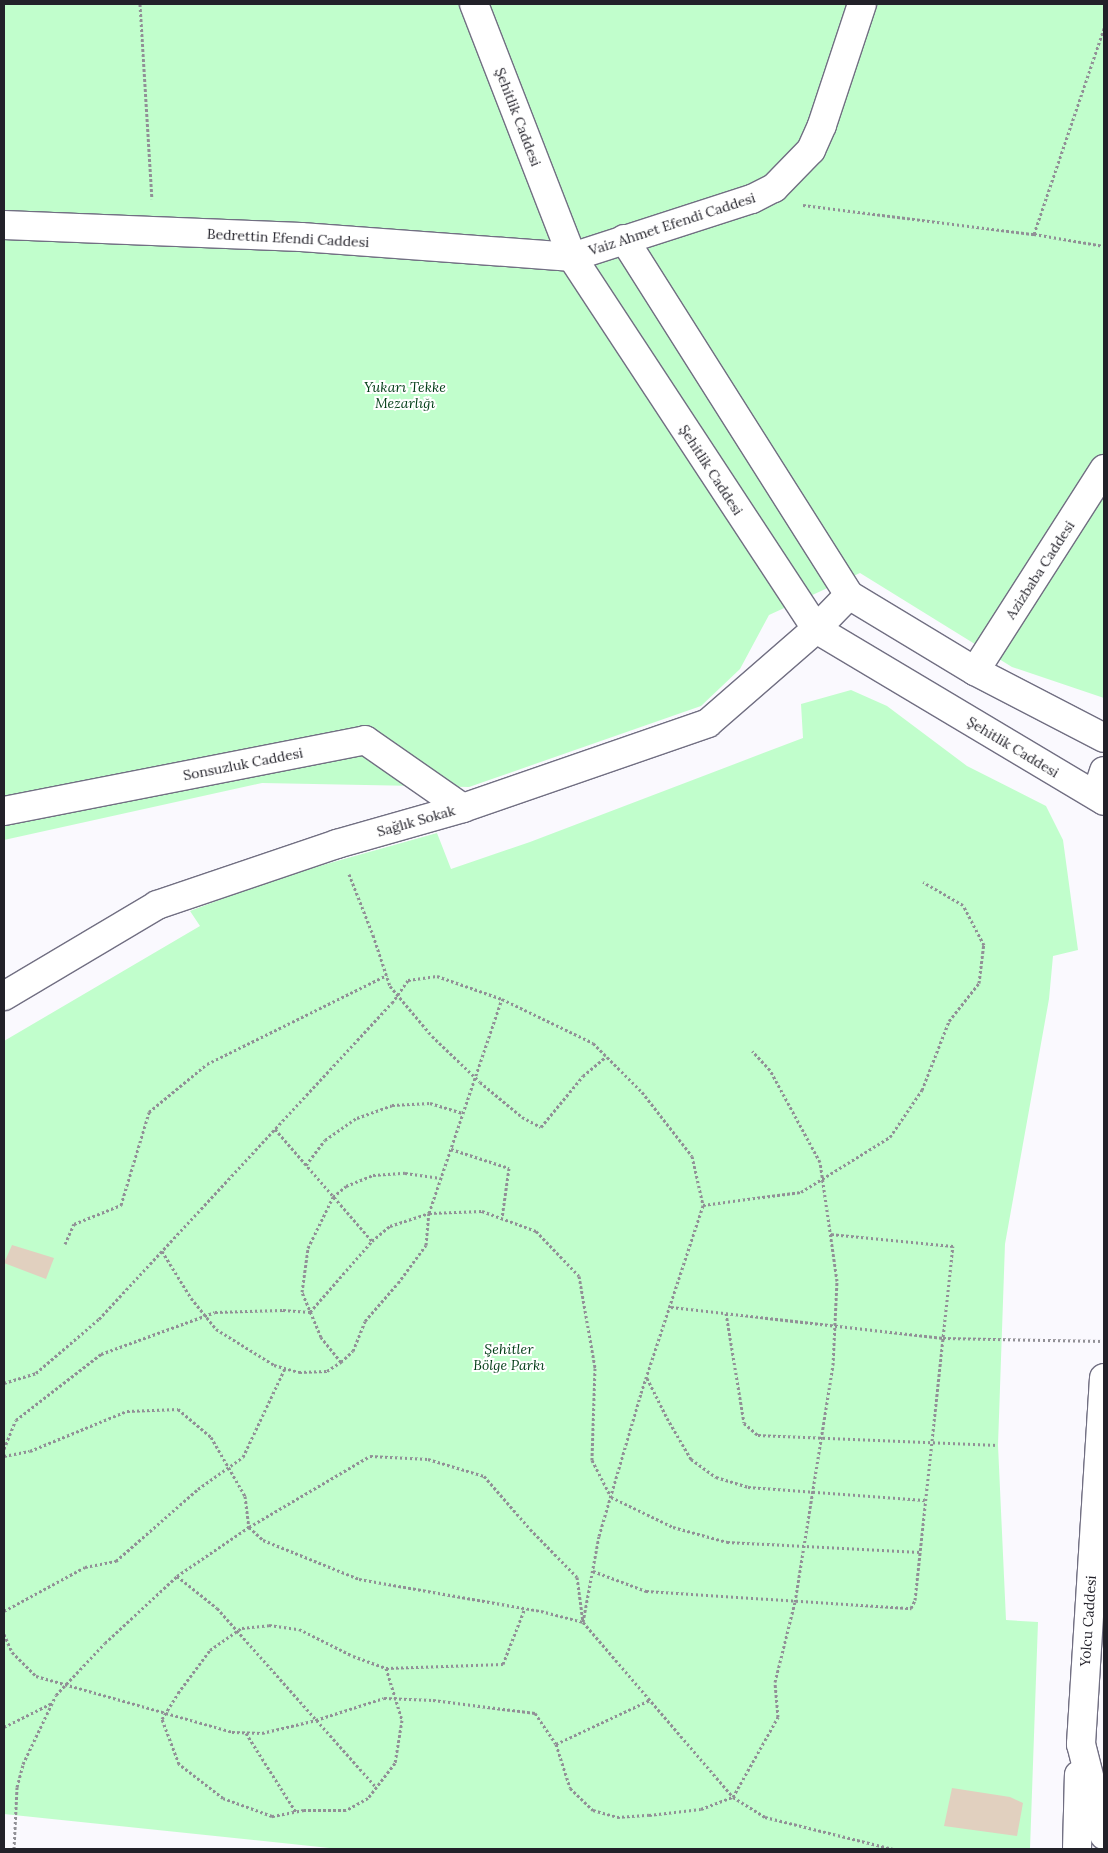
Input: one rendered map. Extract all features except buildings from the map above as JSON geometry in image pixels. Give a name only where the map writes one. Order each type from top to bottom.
[{"type":"street","name":"Şehitlik Caddesi","points":[[474,4],[572,257],[816,629],[1104,801]]},
{"type":"street","name":"Vaiz Ahmet Efendi Caddesi","points":[[572,257],[752,198],[774,188],[810,150],[822,125],[862,4]]},
{"type":"street","name":"Bedrettin Efendi Caddesi","points":[[4,224],[301,237],[572,257]]},
{"type":"street","points":[[624,239],[849,595],[975,670],[1104,738]]},
{"type":"street","name":"Azizbaba Caddesi","points":[[975,670],[1104,469]]},
{"type":"street","name":"Sağlık Sokak","points":[[4,996],[157,905],[337,844],[463,808],[708,723],[816,629],[849,595]]},
{"type":"street","name":"Sonsuzluk Caddesi","points":[[4,811],[365,740],[463,808]]},
{"type":"street","points":[[1104,771],[1100,784],[1104,801]]},
{"type":"street","name":"Yolcu Caddesi","points":[[1077,1849],[1081,1744],[1095,1643],[1104,1378]]},
{"type":"street","name":"Yolcu Caddesi","points":[[1081,1744],[1104,1835]]},
{"type":"path","points":[[140,4],[154,232]]},
{"type":"path","points":[[1034,234],[1104,28]]},
{"type":"path","points":[[801,205],[1034,234],[1104,246]]},
{"type":"path","points":[[337,844],[374,935],[390,986],[432,1036],[475,1077],[522,1117],[541,1127],[583,1076],[606,1057]]},
{"type":"path","points":[[703,1204],[801,1192],[890,1138],[922,1090],[949,1022],[979,983],[984,944],[963,905],[923,882]]},
{"type":"path","points":[[65,1244],[74,1224],[121,1205],[150,1112],[207,1064],[386,975]]},
{"type":"path","points":[[4,1383],[36,1373],[99,1319],[275,1129],[397,995],[408,980],[437,976],[502,999],[593,1044],[642,1092],[692,1156],[703,1204],[647,1377],[599,1536],[583,1622]]},
{"type":"path","points":[[162,1250],[191,1298],[216,1329],[274,1365],[299,1372],[327,1371],[341,1362],[353,1350],[366,1321],[398,1283],[426,1245],[429,1213],[502,999]]},
{"type":"path","points":[[4,1634],[12,1652],[36,1676],[64,1686],[232,1732],[262,1732],[316,1720],[384,1698],[433,1700],[535,1714],[556,1744],[570,1788],[593,1810],[617,1817],[649,1815],[701,1809],[733,1797],[778,1716],[775,1682],[795,1602],[833,1365],[838,1281],[820,1162],[770,1070],[752,1051]]},
{"type":"path","points":[[306,1165],[324,1140],[356,1118],[392,1105],[430,1102],[463,1113]]},
{"type":"path","points":[[275,1129],[372,1241]]},
{"type":"path","points":[[451,1149],[509,1168],[502,1218]]},
{"type":"path","points":[[341,1362],[320,1337],[302,1292],[308,1248],[333,1197],[346,1186],[372,1176],[405,1173],[441,1178]]},
{"type":"path","points":[[310,1312],[372,1241],[390,1226],[429,1213],[482,1210],[536,1232],[579,1276],[595,1368],[592,1460],[611,1497],[674,1527],[727,1542],[920,1552]]},
{"type":"path","points":[[593,1572],[646,1590],[795,1602],[911,1608],[915,1600],[953,1246],[830,1234]]},
{"type":"path","points":[[671,1307],[943,1338],[1104,1341]]},
{"type":"path","points":[[4,1449],[16,1420],[101,1354],[215,1312],[283,1310],[310,1312]]},
{"type":"path","points":[[726,1313],[744,1423],[758,1435],[998,1445]]},
{"type":"path","points":[[4,1611],[85,1567],[116,1561],[198,1489],[243,1457],[285,1368]]},
{"type":"path","points":[[647,1377],[667,1418],[691,1459],[710,1472],[748,1487],[925,1500]]},
{"type":"path","points":[[4,1456],[30,1451],[127,1411],[178,1409],[211,1437],[245,1496],[250,1527],[263,1540],[360,1579],[525,1608],[583,1622]]},
{"type":"path","points":[[14,1849],[17,1787],[23,1764],[52,1702],[64,1686],[105,1643],[177,1576],[250,1527],[370,1456],[428,1459],[484,1476],[530,1529],[577,1577],[583,1622],[733,1797],[765,1817],[892,1849]]},
{"type":"path","points":[[177,1576],[217,1608],[238,1630],[376,1787]]},
{"type":"path","points":[[386,1668],[402,1720],[395,1763],[368,1798],[346,1810],[296,1812],[272,1816],[223,1798],[179,1764],[162,1719],[210,1650],[242,1628],[270,1625],[299,1629],[352,1656],[386,1668],[503,1664],[525,1608]]},
{"type":"path","points":[[556,1744],[650,1700]]},
{"type":"path","points":[[4,1727],[52,1702]]},
{"type":"path","points":[[245,1732],[296,1812]]},
{"type":"green space","name":"Yukarı Tekke Mezarlığı","points":[[4,4],[1104,4],[1104,698],[1012,667],[860,573],[769,615],[740,669],[701,706],[469,787],[262,783],[4,840]]},
{"type":"green space","name":"Şehitler Bölge Parkı","points":[[851,690],[887,706],[967,766],[1046,806],[1063,840],[1078,950],[1053,956],[1049,999],[1005,1244],[998,1445],[1006,1620],[1038,1622],[1030,1849],[339,1849],[4,1814],[4,1041],[200,926],[190,911],[280,877],[437,833],[451,869],[530,842],[803,738],[801,704]]}]
